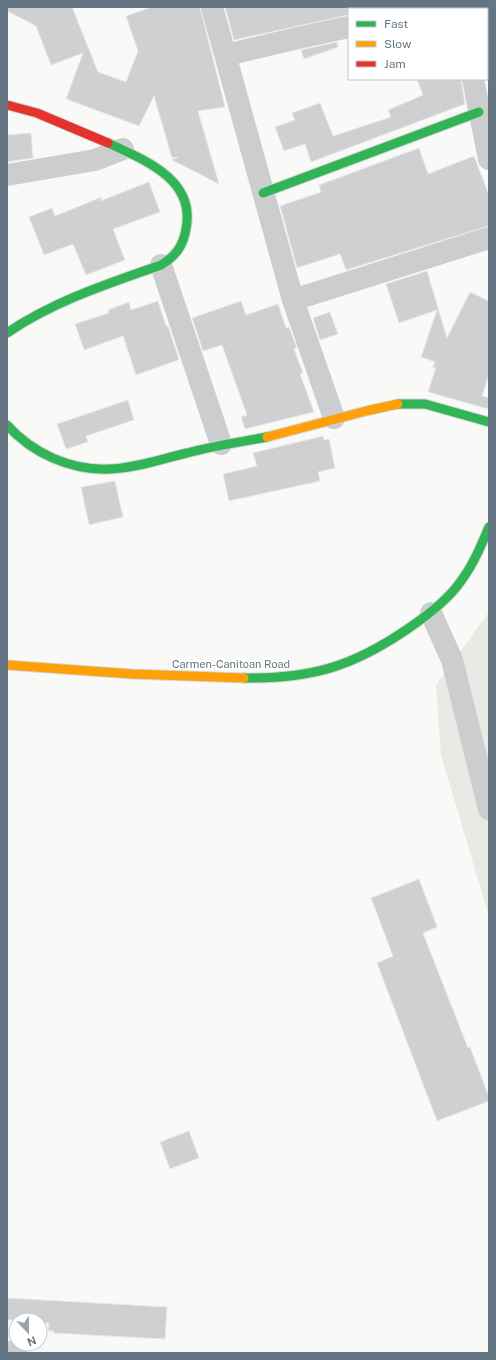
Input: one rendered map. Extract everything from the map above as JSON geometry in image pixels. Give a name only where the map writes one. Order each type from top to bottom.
[{"type":"street","points":[[212,7],[293,300],[334,418]]},
{"type":"street","points":[[226,55],[348,27]]},
{"type":"street","points":[[473,80],[489,159]]},
{"type":"street","points":[[7,105],[23,107],[122,149],[162,171],[172,179],[183,196],[188,218],[184,239],[175,255],[161,265],[57,304],[24,320],[7,333]]},
{"type":"street","points":[[263,192],[479,112]]},
{"type":"street","points":[[7,175],[95,160],[122,149]]},
{"type":"street","points":[[293,300],[489,238]]},
{"type":"street","points":[[161,265],[221,444]]},
{"type":"street","points":[[7,425],[13,433],[43,454],[77,466],[102,469],[133,465],[221,444],[256,440],[299,430],[334,418],[408,403],[426,404],[489,422]]},
{"type":"street","name":"Carmen-Canitoan Road","points":[[7,665],[128,675],[288,678],[325,671],[353,660],[380,646],[431,613],[460,583],[482,546],[489,527]]},
{"type":"street","points":[[431,613],[452,660],[489,809]]},
{"type":"street","points":[[7,1352],[16,1353]]},
{"type":"shaded area","points":[[489,612],[489,916],[441,755],[436,685]]},
{"type":"building","points":[[7,7],[72,7],[98,72],[126,82],[138,51],[126,16],[152,7],[200,7],[225,107],[198,111],[219,184],[172,160],[178,157],[172,158],[154,96],[139,126],[66,99],[83,53],[51,65],[36,26],[7,11]]},
{"type":"building","points":[[225,7],[349,7],[348,15],[234,40]]},
{"type":"building","points":[[337,42],[338,47],[304,59],[301,50]]},
{"type":"building","points":[[417,80],[461,80],[465,104],[311,162],[305,144],[284,151],[275,127],[295,120],[292,113],[320,103],[333,136],[391,117],[388,110],[423,95]]},
{"type":"building","points":[[31,133],[33,158],[7,162],[7,135]]},
{"type":"building","points":[[419,148],[428,174],[474,156],[489,195],[489,226],[346,270],[340,254],[297,268],[280,206],[321,192],[319,185]]},
{"type":"building","points":[[149,182],[160,212],[113,229],[125,260],[86,275],[73,244],[44,255],[29,217],[52,208],[55,216],[102,197],[100,201]]},
{"type":"building","points":[[427,271],[447,338],[470,292],[489,301],[489,374],[482,396],[489,398],[488,409],[428,392],[436,367],[432,368],[435,362],[421,357],[437,310],[399,323],[386,284]]},
{"type":"building","points":[[158,301],[166,326],[168,326],[179,359],[178,360],[136,375],[123,336],[84,350],[75,324],[109,313],[108,310],[129,302],[131,310]]},
{"type":"building","points":[[241,301],[246,315],[278,304],[286,328],[289,327],[297,348],[294,349],[303,373],[300,374],[314,412],[245,429],[241,417],[247,415],[222,345],[203,351],[192,318]]},
{"type":"building","points":[[330,312],[338,334],[320,340],[313,318]]},
{"type":"building","points":[[128,400],[134,420],[86,436],[88,442],[66,449],[57,424]]},
{"type":"building","points":[[323,436],[324,440],[329,439],[335,468],[318,472],[320,481],[229,501],[223,474],[257,466],[253,453]]},
{"type":"building","points":[[115,481],[123,517],[89,525],[81,487]]},
{"type":"building","points":[[419,879],[437,927],[423,933],[489,1097],[489,1101],[437,1121],[377,963],[393,956],[371,898]]},
{"type":"building","points":[[189,1131],[199,1158],[170,1169],[160,1142]]},
{"type":"building","points":[[7,1298],[167,1307],[165,1339],[53,1333],[54,1331],[48,1331],[48,1312],[8,1312],[7,1320]]},
{"type":"traffic: fast","points":[[263,193],[479,112]]},
{"type":"traffic: fast","points":[[7,333],[62,302],[101,286],[161,265],[171,258],[181,245],[186,229],[187,212],[183,197],[175,184],[151,164],[108,143]]},
{"type":"traffic: fast","points":[[398,404],[425,404],[489,422]]},
{"type":"traffic: fast","points":[[7,425],[17,435],[40,452],[67,463],[95,469],[129,467],[207,448],[267,437]]},
{"type":"traffic: fast","points":[[244,678],[268,678],[312,673],[351,661],[389,641],[423,618],[450,595],[469,568],[489,527]]},
{"type":"traffic: slow","points":[[267,437],[398,404]]},
{"type":"traffic: slow","points":[[7,665],[132,674],[244,678]]},
{"type":"traffic: jam","points":[[7,105],[37,113],[108,143]]}]
